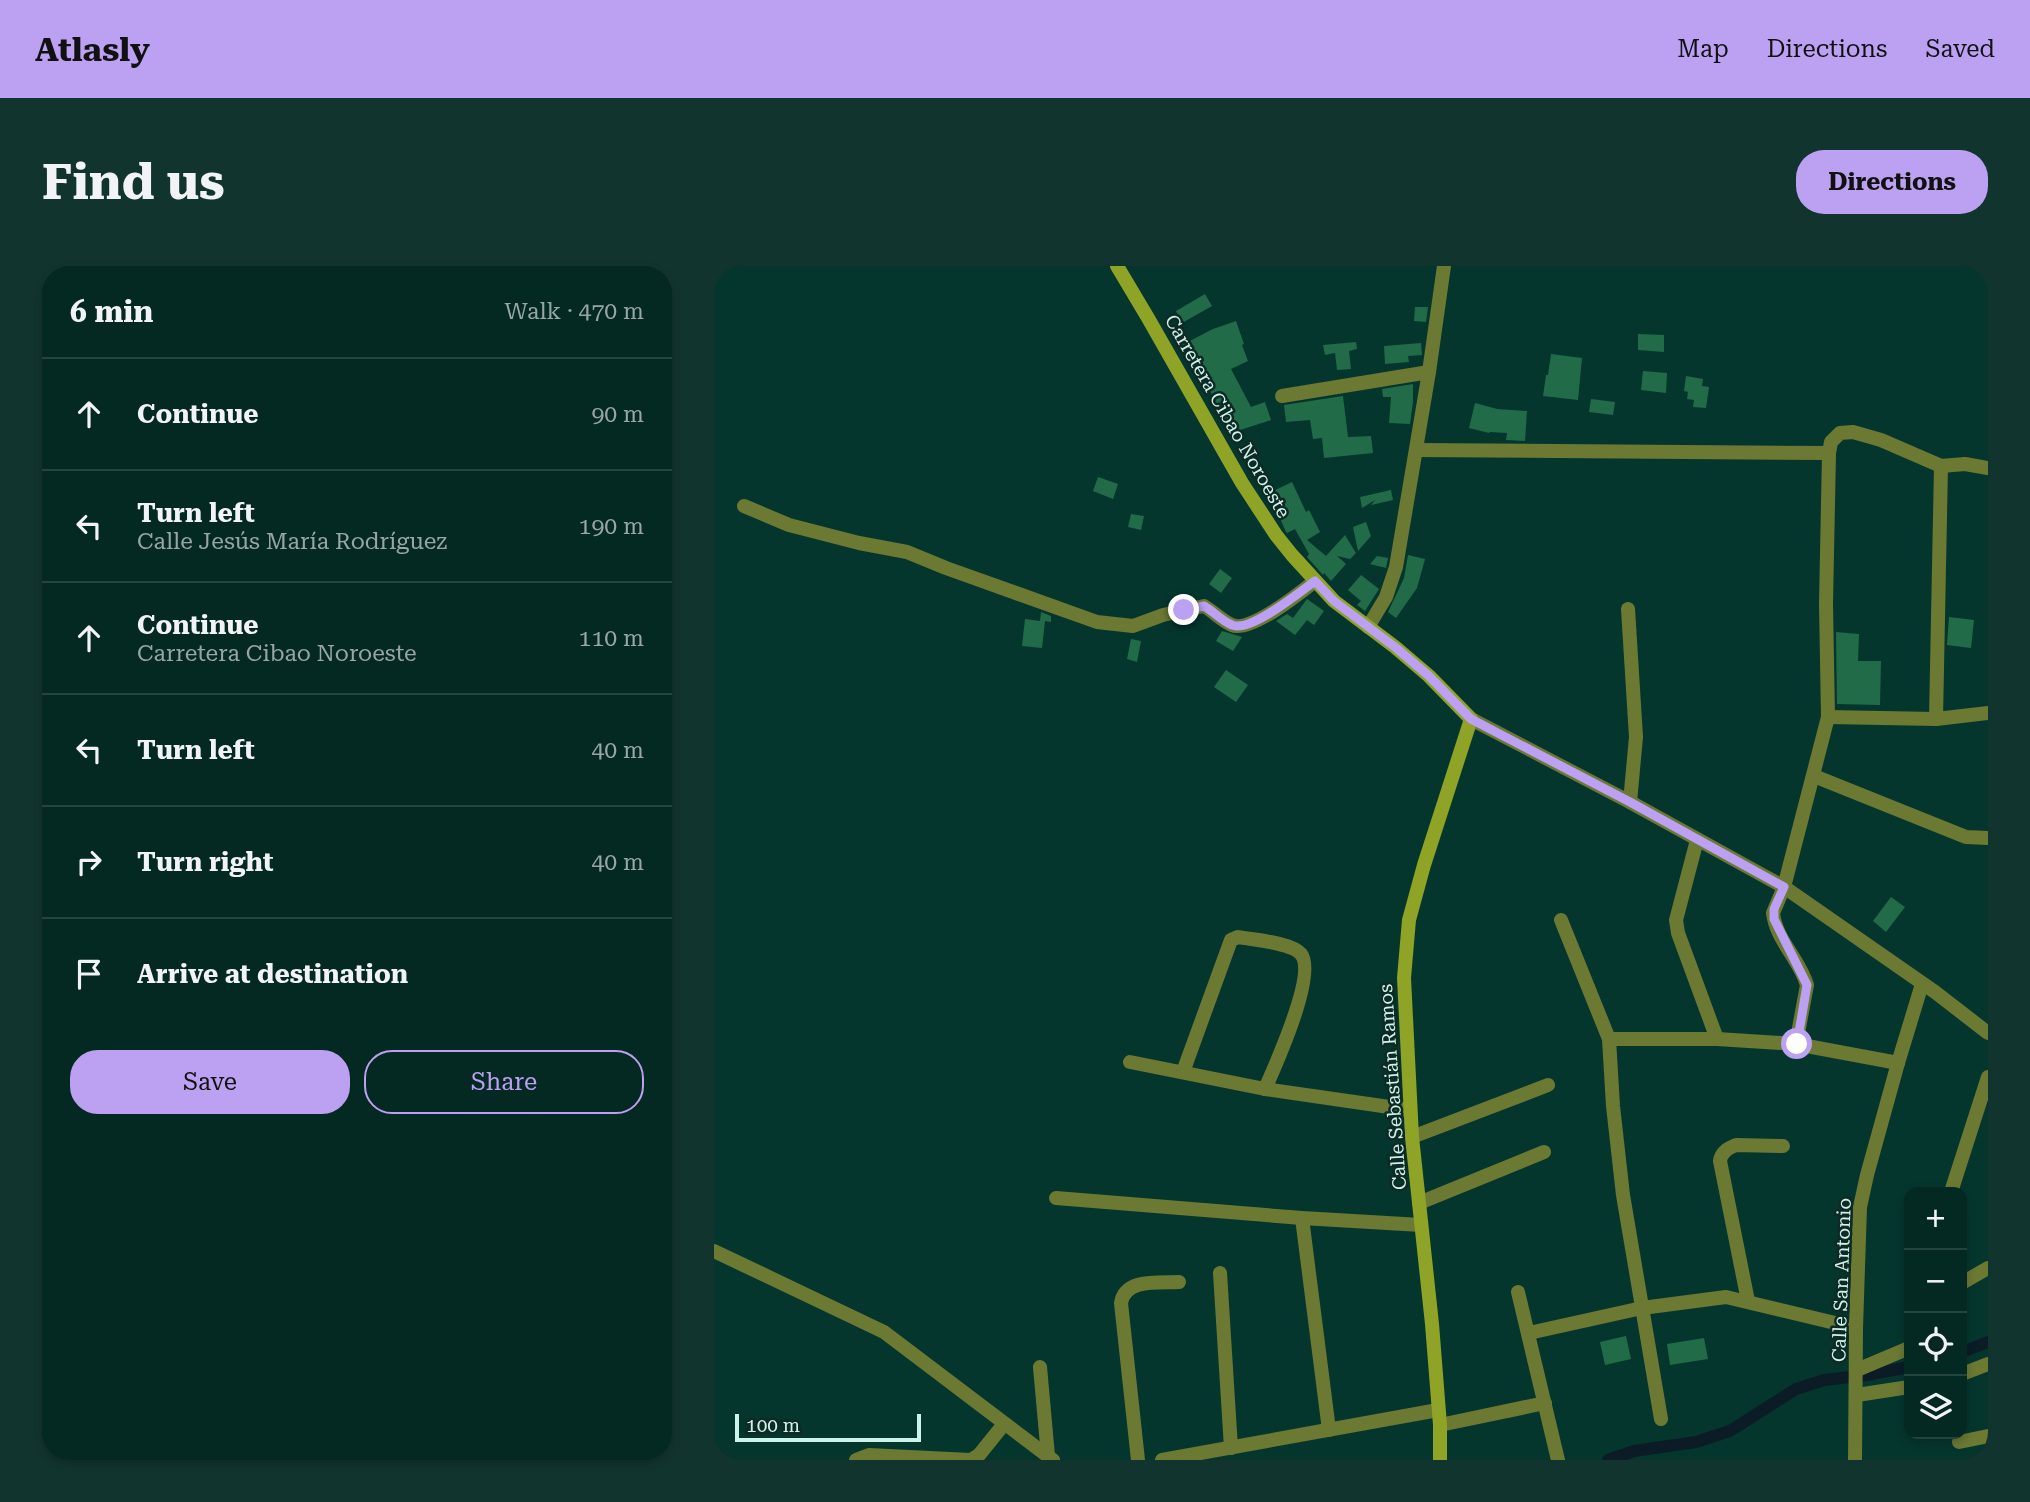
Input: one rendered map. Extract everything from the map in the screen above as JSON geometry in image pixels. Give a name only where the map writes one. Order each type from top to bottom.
[{"type":"main road","name":"Carretera Cibao Noroeste","points":[[1117,266],[1242,483],[1276,535],[1334,601],[1429,676],[1471,719]]},
{"type":"main road","name":"Calle Sebastián Ramos","points":[[1440,1460],[1440,1425],[1412,1137],[1404,978],[1409,920],[1471,719]]},
{"type":"street","points":[[1368,627],[1385,597],[1396,567],[1444,266]]},
{"type":"street","points":[[1282,396],[1429,372]]},
{"type":"street","points":[[1797,1044],[1807,985],[1774,919],[1774,909],[1784,887],[1828,717],[1826,604],[1831,442],[1840,433],[1853,432],[1881,440],[1941,466],[1965,464],[1988,468]]},
{"type":"street","points":[[1416,450],[1829,453]]},
{"type":"street","points":[[1936,719],[1941,466]]},
{"type":"street","points":[[744,506],[789,525],[907,552],[1085,617],[1115,625],[1133,626],[1163,615],[1204,606],[1234,626],[1245,625],[1278,609],[1315,581]]},
{"type":"street","points":[[1628,609],[1636,737],[1630,802]]},
{"type":"street","points":[[1828,717],[1936,719],[1988,713]]},
{"type":"street","points":[[1471,719],[1784,887],[1988,1033]]},
{"type":"street","points":[[1814,776],[1966,837],[1988,838]]},
{"type":"street","points":[[1697,840],[1676,920],[1678,933],[1717,1040]]},
{"type":"street","points":[[1562,920],[1609,1039],[1623,1195],[1661,1419]]},
{"type":"street","points":[[1183,1072],[1231,940],[1238,937],[1288,946],[1301,954],[1305,966],[1296,1013],[1265,1089]]},
{"type":"street","name":"Calle San Antonio","points":[[1855,1460],[1860,1207],[1922,984]]},
{"type":"street","points":[[1609,1039],[1797,1044],[1898,1063]]},
{"type":"street","points":[[1130,1062],[1265,1089],[1410,1110]]},
{"type":"street","points":[[1953,1187],[1988,1077]]},
{"type":"street","points":[[1412,1137],[1548,1085]]},
{"type":"street","points":[[1748,1301],[1721,1156],[1736,1144],[1783,1146]]},
{"type":"street","points":[[1419,1203],[1544,1152]]},
{"type":"street","points":[[1056,1198],[1302,1218],[1421,1224]]},
{"type":"street","points":[[1302,1218],[1329,1430]]},
{"type":"street","points":[[714,1251],[884,1332],[1050,1458]]},
{"type":"street","points":[[1967,1280],[1988,1268]]},
{"type":"street","points":[[1220,1273],[1231,1448]]},
{"type":"street","points":[[1138,1460],[1122,1297],[1125,1291],[1137,1285],[1179,1282]]},
{"type":"street","points":[[1518,1292],[1558,1460]]},
{"type":"street","points":[[1528,1332],[1642,1308],[1716,1297],[1734,1297],[1856,1328]]},
{"type":"street","points":[[1857,1371],[1904,1350]]},
{"type":"street","points":[[1967,1372],[1988,1364]]},
{"type":"street","points":[[1040,1367],[1050,1458]]},
{"type":"street","points":[[1857,1392],[1904,1387]]},
{"type":"street","points":[[1440,1425],[1545,1404]]},
{"type":"street","points":[[1162,1460],[1438,1410]]},
{"type":"street","points":[[856,1460],[869,1455],[971,1460],[979,1455],[1004,1424]]},
{"type":"street","points":[[1959,1442],[1988,1436]]},
{"type":"building","points":[[1205,294],[1212,306],[1182,323],[1176,311]]},
{"type":"building","points":[[1415,307],[1428,307],[1426,322],[1414,321]]},
{"type":"building","points":[[1236,321],[1248,361],[1231,369],[1251,407],[1265,402],[1271,420],[1228,434],[1220,409],[1197,361],[1190,365],[1180,346]]},
{"type":"building","points":[[1638,334],[1664,335],[1664,352],[1638,350]]},
{"type":"building","points":[[1356,342],[1357,349],[1349,351],[1351,369],[1337,370],[1335,353],[1325,355],[1323,345]]},
{"type":"building","points":[[1421,343],[1422,355],[1408,356],[1409,362],[1385,364],[1384,346]]},
{"type":"building","points":[[1551,354],[1582,358],[1578,400],[1543,396]]},
{"type":"building","points":[[1643,371],[1667,373],[1666,393],[1641,390]]},
{"type":"building","points":[[1686,376],[1703,379],[1702,386],[1709,387],[1706,408],[1693,407],[1694,400],[1687,399],[1688,392],[1684,391]]},
{"type":"building","points":[[1413,384],[1410,424],[1389,423],[1391,397],[1383,397],[1382,389]]},
{"type":"building","points":[[1343,396],[1348,437],[1371,436],[1373,453],[1324,458],[1322,438],[1313,439],[1310,420],[1286,422],[1284,405]]},
{"type":"building","points":[[1591,399],[1615,402],[1613,415],[1589,412]]},
{"type":"building","points":[[1475,403],[1497,409],[1527,411],[1525,441],[1506,440],[1507,433],[1489,433],[1469,428]]},
{"type":"building","points":[[1098,477],[1118,484],[1113,499],[1093,491]]},
{"type":"building","points":[[1292,482],[1306,512],[1309,510],[1320,532],[1307,540],[1326,556],[1345,535],[1356,553],[1350,559],[1337,556],[1346,564],[1331,581],[1307,557],[1309,554],[1295,529],[1286,532],[1269,493]]},
{"type":"building","points":[[1391,490],[1393,500],[1371,505],[1375,500],[1362,508],[1360,497]]},
{"type":"building","points":[[1131,514],[1144,516],[1141,530],[1128,527]]},
{"type":"building","points":[[1366,522],[1371,536],[1358,551],[1353,527]]},
{"type":"building","points":[[1408,555],[1425,559],[1417,588],[1396,618],[1388,612],[1404,578]]},
{"type":"building","points":[[1377,556],[1388,558],[1386,568],[1370,564]]},
{"type":"building","points":[[1220,569],[1232,578],[1221,593],[1209,584]]},
{"type":"building","points":[[1361,575],[1379,589],[1365,611],[1357,605],[1361,601],[1348,590]]},
{"type":"building","points":[[1307,599],[1324,611],[1314,625],[1307,620],[1295,635],[1276,621],[1287,614],[1293,618]]},
{"type":"building","points":[[1041,612],[1051,616],[1051,622],[1045,621],[1042,648],[1022,646],[1025,619],[1040,621]]},
{"type":"building","points":[[1949,617],[1974,620],[1971,648],[1947,645]]},
{"type":"building","points":[[1222,631],[1242,637],[1233,651],[1216,641]]},
{"type":"building","points":[[1836,632],[1859,634],[1858,661],[1881,661],[1880,705],[1837,704]]},
{"type":"building","points":[[1131,639],[1141,641],[1137,662],[1127,659]]},
{"type":"building","points":[[1226,670],[1248,685],[1236,702],[1214,687]]},
{"type":"building","points":[[1891,897],[1905,907],[1886,932],[1873,921]]},
{"type":"building","points":[[1626,1336],[1631,1359],[1605,1365],[1600,1342]]},
{"type":"building","points":[[1704,1338],[1708,1359],[1670,1365],[1667,1344]]},
{"type":"waterway","points":[[1967,1350],[1988,1342]]},
{"type":"waterway","points":[[1608,1460],[1634,1451],[1696,1442],[1730,1431],[1796,1389],[1824,1380],[1904,1368]]},
{"type":"route","points":[[1184,610],[1204,606],[1234,626],[1245,625],[1278,609],[1315,581],[1334,601],[1429,676],[1471,719],[1784,887],[1774,909],[1774,919],[1807,985],[1797,1044]]}]
